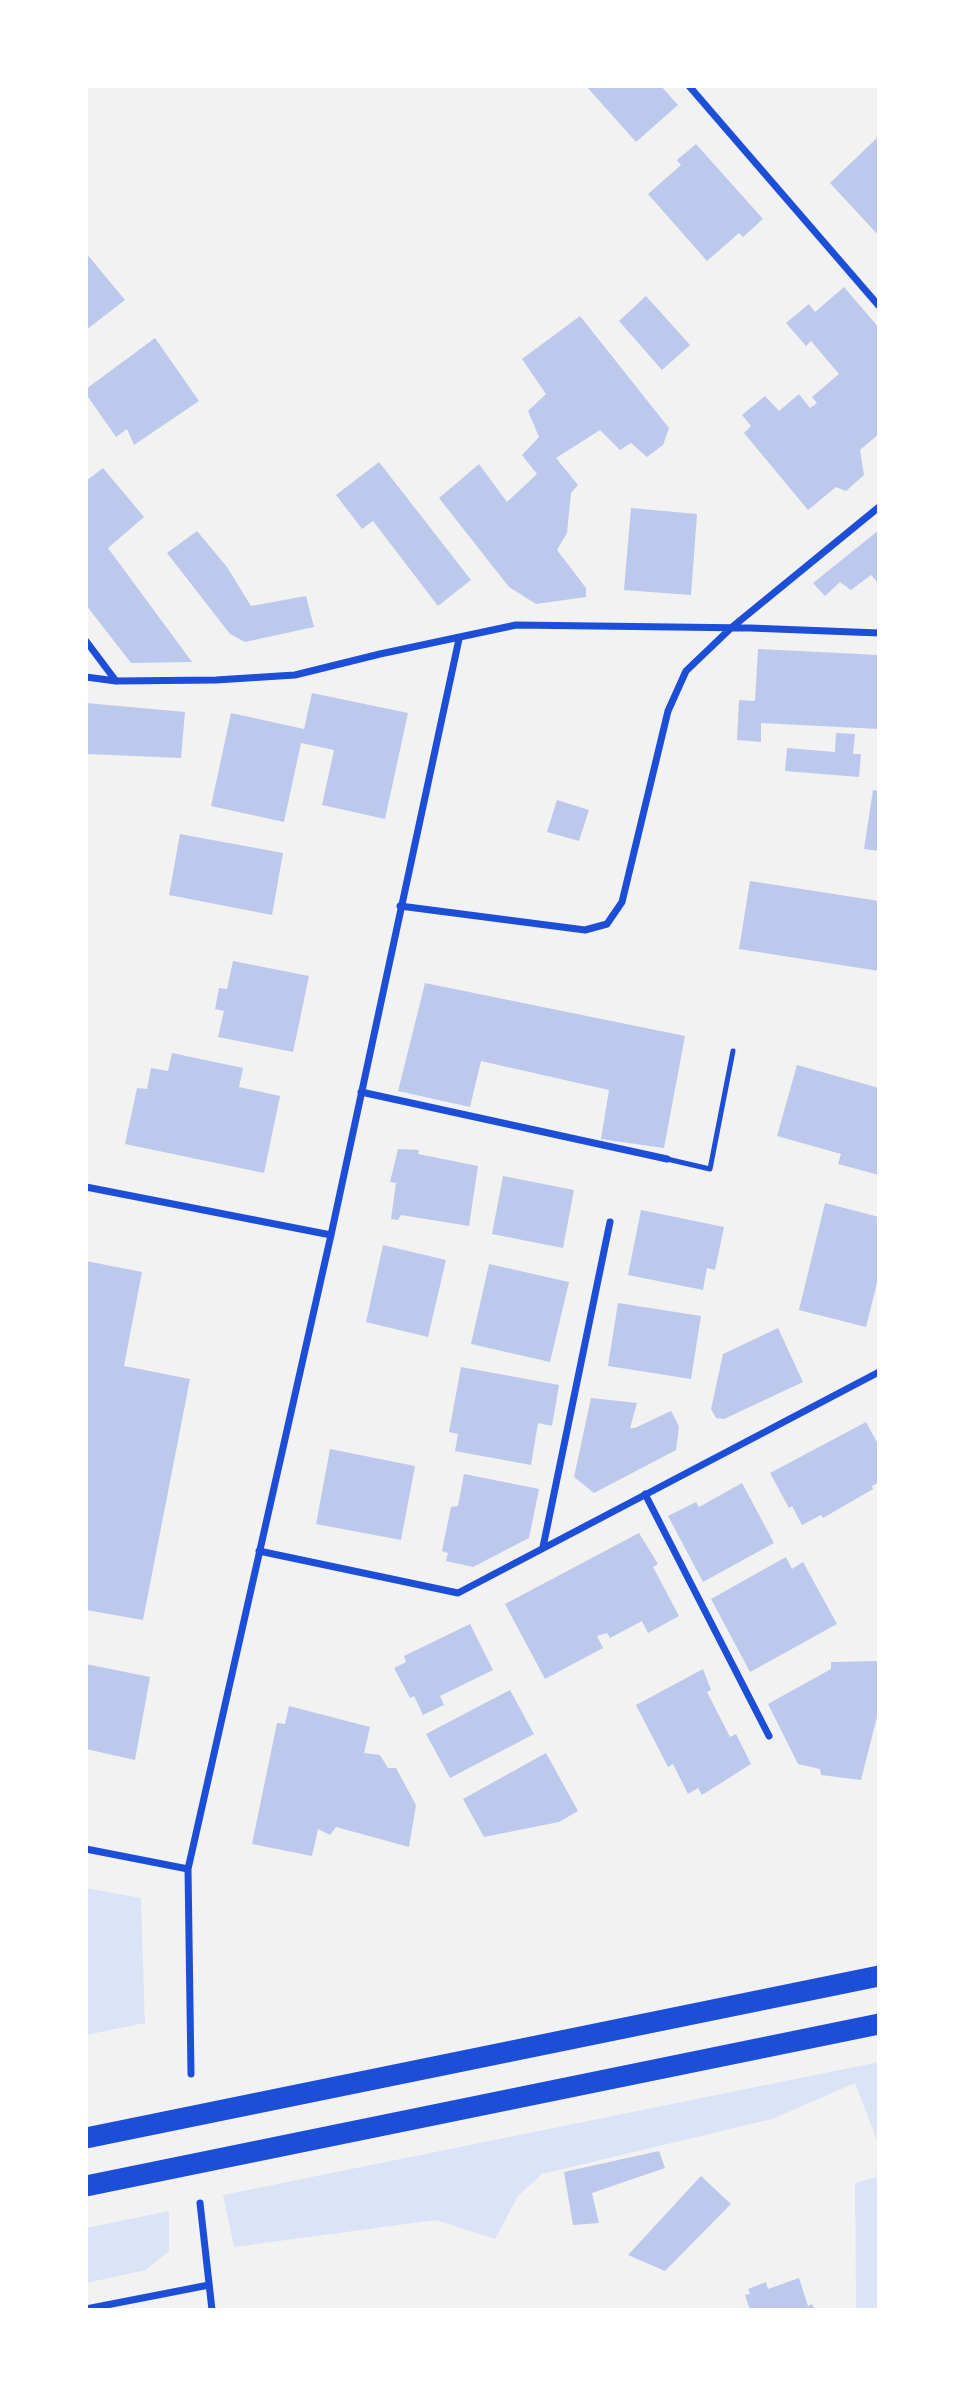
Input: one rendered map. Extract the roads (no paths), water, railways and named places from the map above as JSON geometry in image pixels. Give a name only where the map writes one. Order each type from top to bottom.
[{"type":"highway","points":[[86,2138],[877,1977]]},
{"type":"highway","points":[[86,2186],[875,2025]]},
{"type":"street","points":[[690,86],[879,306]]},
{"type":"street","points":[[400,906],[586,930],[607,924],[622,902],[668,711],[686,671],[731,628],[879,507]]},
{"type":"street","points":[[86,677],[116,681],[216,680],[295,675],[516,625],[879,633]]},
{"type":"street","points":[[191,2074],[188,1869],[331,1235],[459,639]]},
{"type":"street","points":[[86,641],[116,681]]},
{"type":"street","points":[[361,1092],[667,1159]]},
{"type":"street","points":[[86,1187],[331,1235]]},
{"type":"street","points":[[543,1547],[610,1222]]},
{"type":"street","points":[[259,1552],[458,1593],[879,1373]]},
{"type":"street","points":[[645,1494],[769,1736]]},
{"type":"street","points":[[86,1849],[188,1869]]},
{"type":"street","points":[[200,2203],[212,2310]]},
{"type":"street","points":[[86,2309],[209,2285]]},
{"type":"lane","points":[[667,1159],[710,1168],[733,1051]]}]
